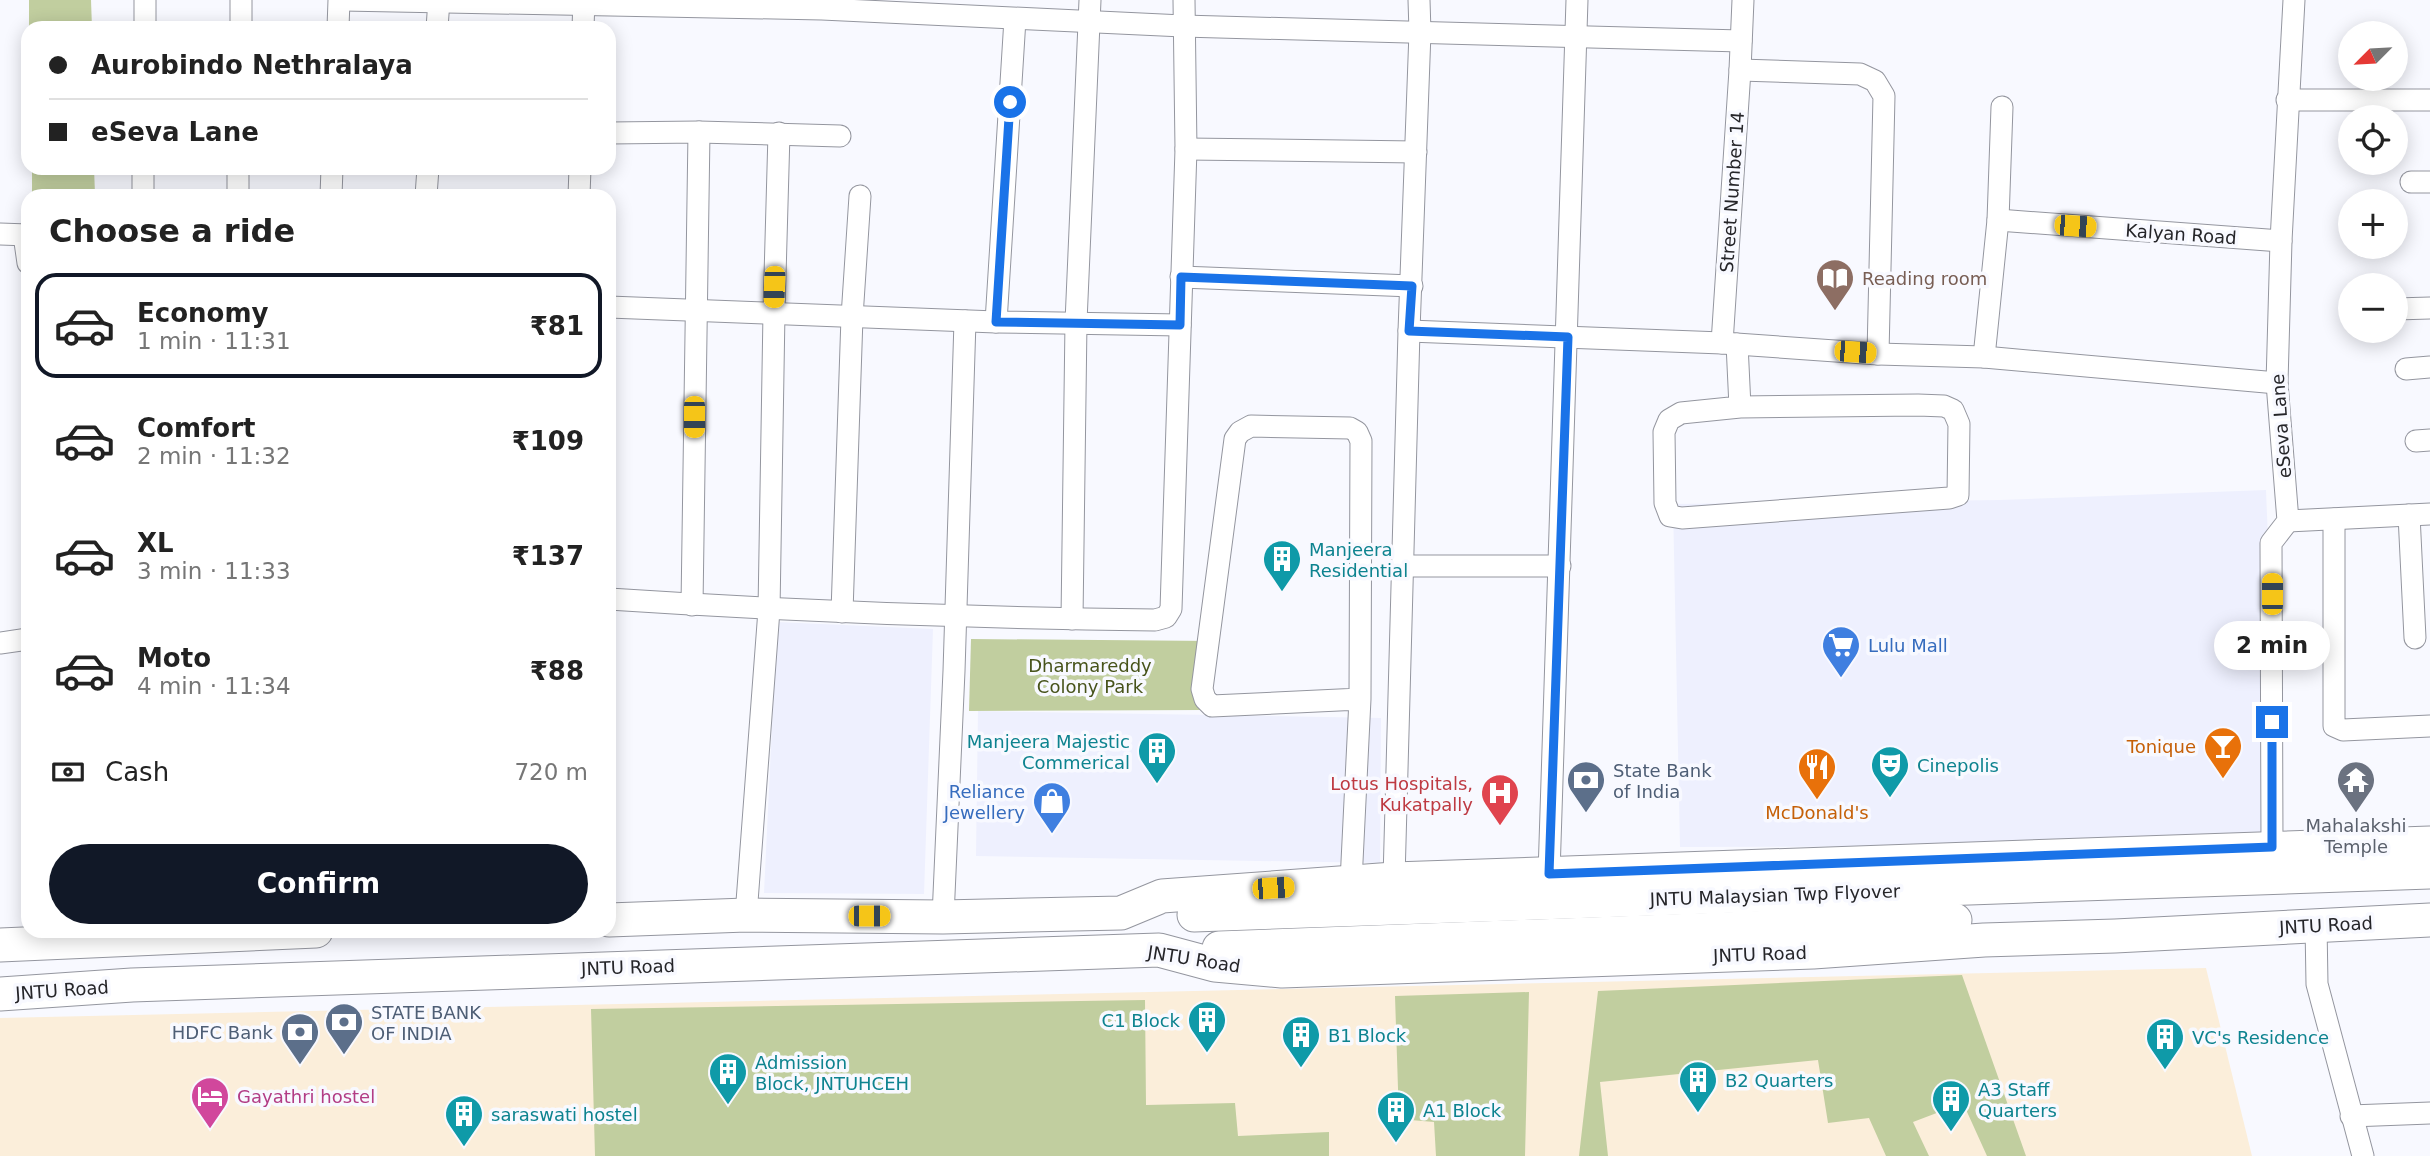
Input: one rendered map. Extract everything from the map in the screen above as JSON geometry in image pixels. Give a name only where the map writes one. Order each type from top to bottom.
[{"type":"main road","points":[[616,920],[746,915],[1121,913],[1162,896],[1394,879],[2430,843]]},
{"type":"main road","name":"JNTU Malaysian Twp Flyover","points":[[1121,913],[1199,915],[2430,872]]},
{"type":"main road","name":"JNTU Malaysian Twp Flyover","points":[[1159,950],[2430,903]]},
{"type":"main road","name":"JNTU Road","points":[[14,993],[160,984],[1159,950],[1215,965],[1282,971],[1813,952],[1984,940],[2430,920]]},
{"type":"main road","points":[[14,993],[14,944],[89,938]]},
{"type":"street","points":[[145,0],[145,21]]},
{"type":"street","points":[[241,0],[241,21]]},
{"type":"street","points":[[339,21],[341,0],[584,3],[822,9],[1183,26],[1741,41]]},
{"type":"street","points":[[1072,619],[1076,323],[1090,0]]},
{"type":"street","points":[[616,599],[769,610],[1072,619],[1155,620],[1167,617],[1171,609],[1185,149],[1184,0]]},
{"type":"street","points":[[1394,879],[1419,0]]},
{"type":"street","points":[[1549,874],[1577,0]]},
{"type":"street","name":"Street Number 14","points":[[1740,407],[1730,343],[1743,0]]},
{"type":"street","name":"eSeva Lane","points":[[2288,521],[2277,383],[2287,100],[2294,0]]},
{"type":"street","points":[[438,21],[439,1]]},
{"type":"street","points":[[583,21],[584,3]]},
{"type":"street","points":[[996,322],[1015,19]]},
{"type":"street","points":[[1740,70],[1860,74],[1875,81],[1884,96],[1878,354]]},
{"type":"street","points":[[2287,100],[2430,100]]},
{"type":"street","points":[[1984,357],[1998,220],[2002,107]]},
{"type":"street","points":[[692,604],[699,132]]},
{"type":"street","points":[[616,133],[779,133],[840,136]]},
{"type":"street","points":[[746,915],[769,610],[779,133]]},
{"type":"street","points":[[1185,149],[1416,152]]},
{"type":"street","points":[[842,612],[852,317],[860,196]]},
{"type":"street","name":"Kalyan Road","points":[[1998,220],[2281,241]]},
{"type":"street","points":[[0,234],[21,235]]},
{"type":"street","points":[[1181,277],[1412,286]]},
{"type":"street","points":[[616,307],[996,322],[1180,325]]},
{"type":"street","points":[[2408,309],[2430,308]]},
{"type":"street","points":[[943,916],[965,321]]},
{"type":"street","points":[[1409,331],[1730,343],[1878,354],[1984,357],[2277,383]]},
{"type":"street","points":[[2406,369],[2430,367]]},
{"type":"street","points":[[1944,406],[1953,410],[1959,424],[1958,495],[1949,498],[1670,516],[1665,503],[1664,444],[1664,432],[1669,420],[1681,413],[1740,407],[1944,406]]},
{"type":"street","points":[[1351,882],[1360,699],[1361,441],[1357,432],[1350,428],[1251,426],[1240,432],[1235,439],[1202,689],[1205,699],[1212,706],[1360,699]]},
{"type":"street","points":[[2272,847],[2272,543],[2288,521],[2420,515],[2415,638]]},
{"type":"street","points":[[2334,519],[2334,726],[2343,730],[2430,726]]},
{"type":"street","points":[[1402,566],[1560,566]]},
{"type":"street","points":[[0,643],[21,640]]},
{"type":"street","points":[[2316,925],[2317,984],[2363,1156]]},
{"type":"street","points":[[2351,1116],[2430,1113]]},
{"type":"shaded area","points":[[2266,490],[2280,836],[2015,846],[1680,847],[1673,504],[2000,500]]},
{"type":"shaded area","points":[[777,622],[933,629],[924,894],[764,893]]},
{"type":"shaded area","points":[[978,711],[1381,718],[1380,863],[976,856]]},
{"type":"shaded area","points":[[2206,968],[2252,1156],[0,1156],[0,1018]]},
{"type":"green space","points":[[29,0],[91,0],[92,21],[29,21]]},
{"type":"green space","points":[[32,175],[94,175],[95,189],[32,189]]},
{"type":"green space","name":"Dharmareddy Colony Park","points":[[971,639],[1212,641],[1207,710],[969,711]]},
{"type":"green space","points":[[1962,975],[2026,1156],[1987,1156],[1963,1103],[1913,1122],[1929,1156],[1886,1156],[1869,1118],[1828,1123],[1818,1060],[1600,1082],[1608,1156],[1579,1156],[1598,991]]},
{"type":"green space","points":[[1529,992],[1525,1156],[1436,1156],[1434,1122],[1399,1119],[1395,996]]},
{"type":"green space","points":[[1145,1000],[1146,1105],[1235,1103],[1238,1136],[1329,1132],[1329,1156],[595,1156],[591,1009]]},
{"type":"place","name":"Reading room","points":[[1835,312]]},
{"type":"place","name":"Manjeera Residential","points":[[1282,593]]},
{"type":"place","name":"Lulu Mall","points":[[1841,679]]},
{"type":"place","name":"Tonique","points":[[2223,780]]},
{"type":"place","name":"Manjeera Majestic Commerical","points":[[1157,785]]},
{"type":"place","name":"Cinepolis","points":[[1890,799]]},
{"type":"place","name":"McDonald's","points":[[1817,801]]},
{"type":"place","name":"State Bank of India","points":[[1586,814]]},
{"type":"place","name":"Mahalakshi Temple","points":[[2356,814]]},
{"type":"place","name":"Lotus Hospitals, Kukatpally","points":[[1500,827]]},
{"type":"place","name":"Reliance Jewellery","points":[[1052,835]]},
{"type":"place","name":"C1 Block","points":[[1207,1054]]},
{"type":"place","name":"STATE BANK OF INDIA","points":[[344,1056]]},
{"type":"place","name":"HDFC Bank","points":[[300,1066]]},
{"type":"place","name":"B1 Block","points":[[1301,1069]]},
{"type":"place","name":"VC's Residence","points":[[2165,1071]]},
{"type":"place","name":"Admission Block, JNTUHCEH","points":[[728,1106]]},
{"type":"place","name":"B2 Quarters","points":[[1698,1114]]},
{"type":"place","name":"Gayathri hostel","points":[[210,1130]]},
{"type":"place","name":"A3 Staff Quarters","points":[[1951,1133]]},
{"type":"place","name":"A1 Block","points":[[1396,1144]]},
{"type":"place","name":"saraswati hostel","points":[[464,1148]]},
{"type":"route","points":[[1010,102],[996,322],[1180,325],[1181,277],[1412,286],[1409,331],[1568,337],[1549,874],[2272,847],[2272,722]]}]
